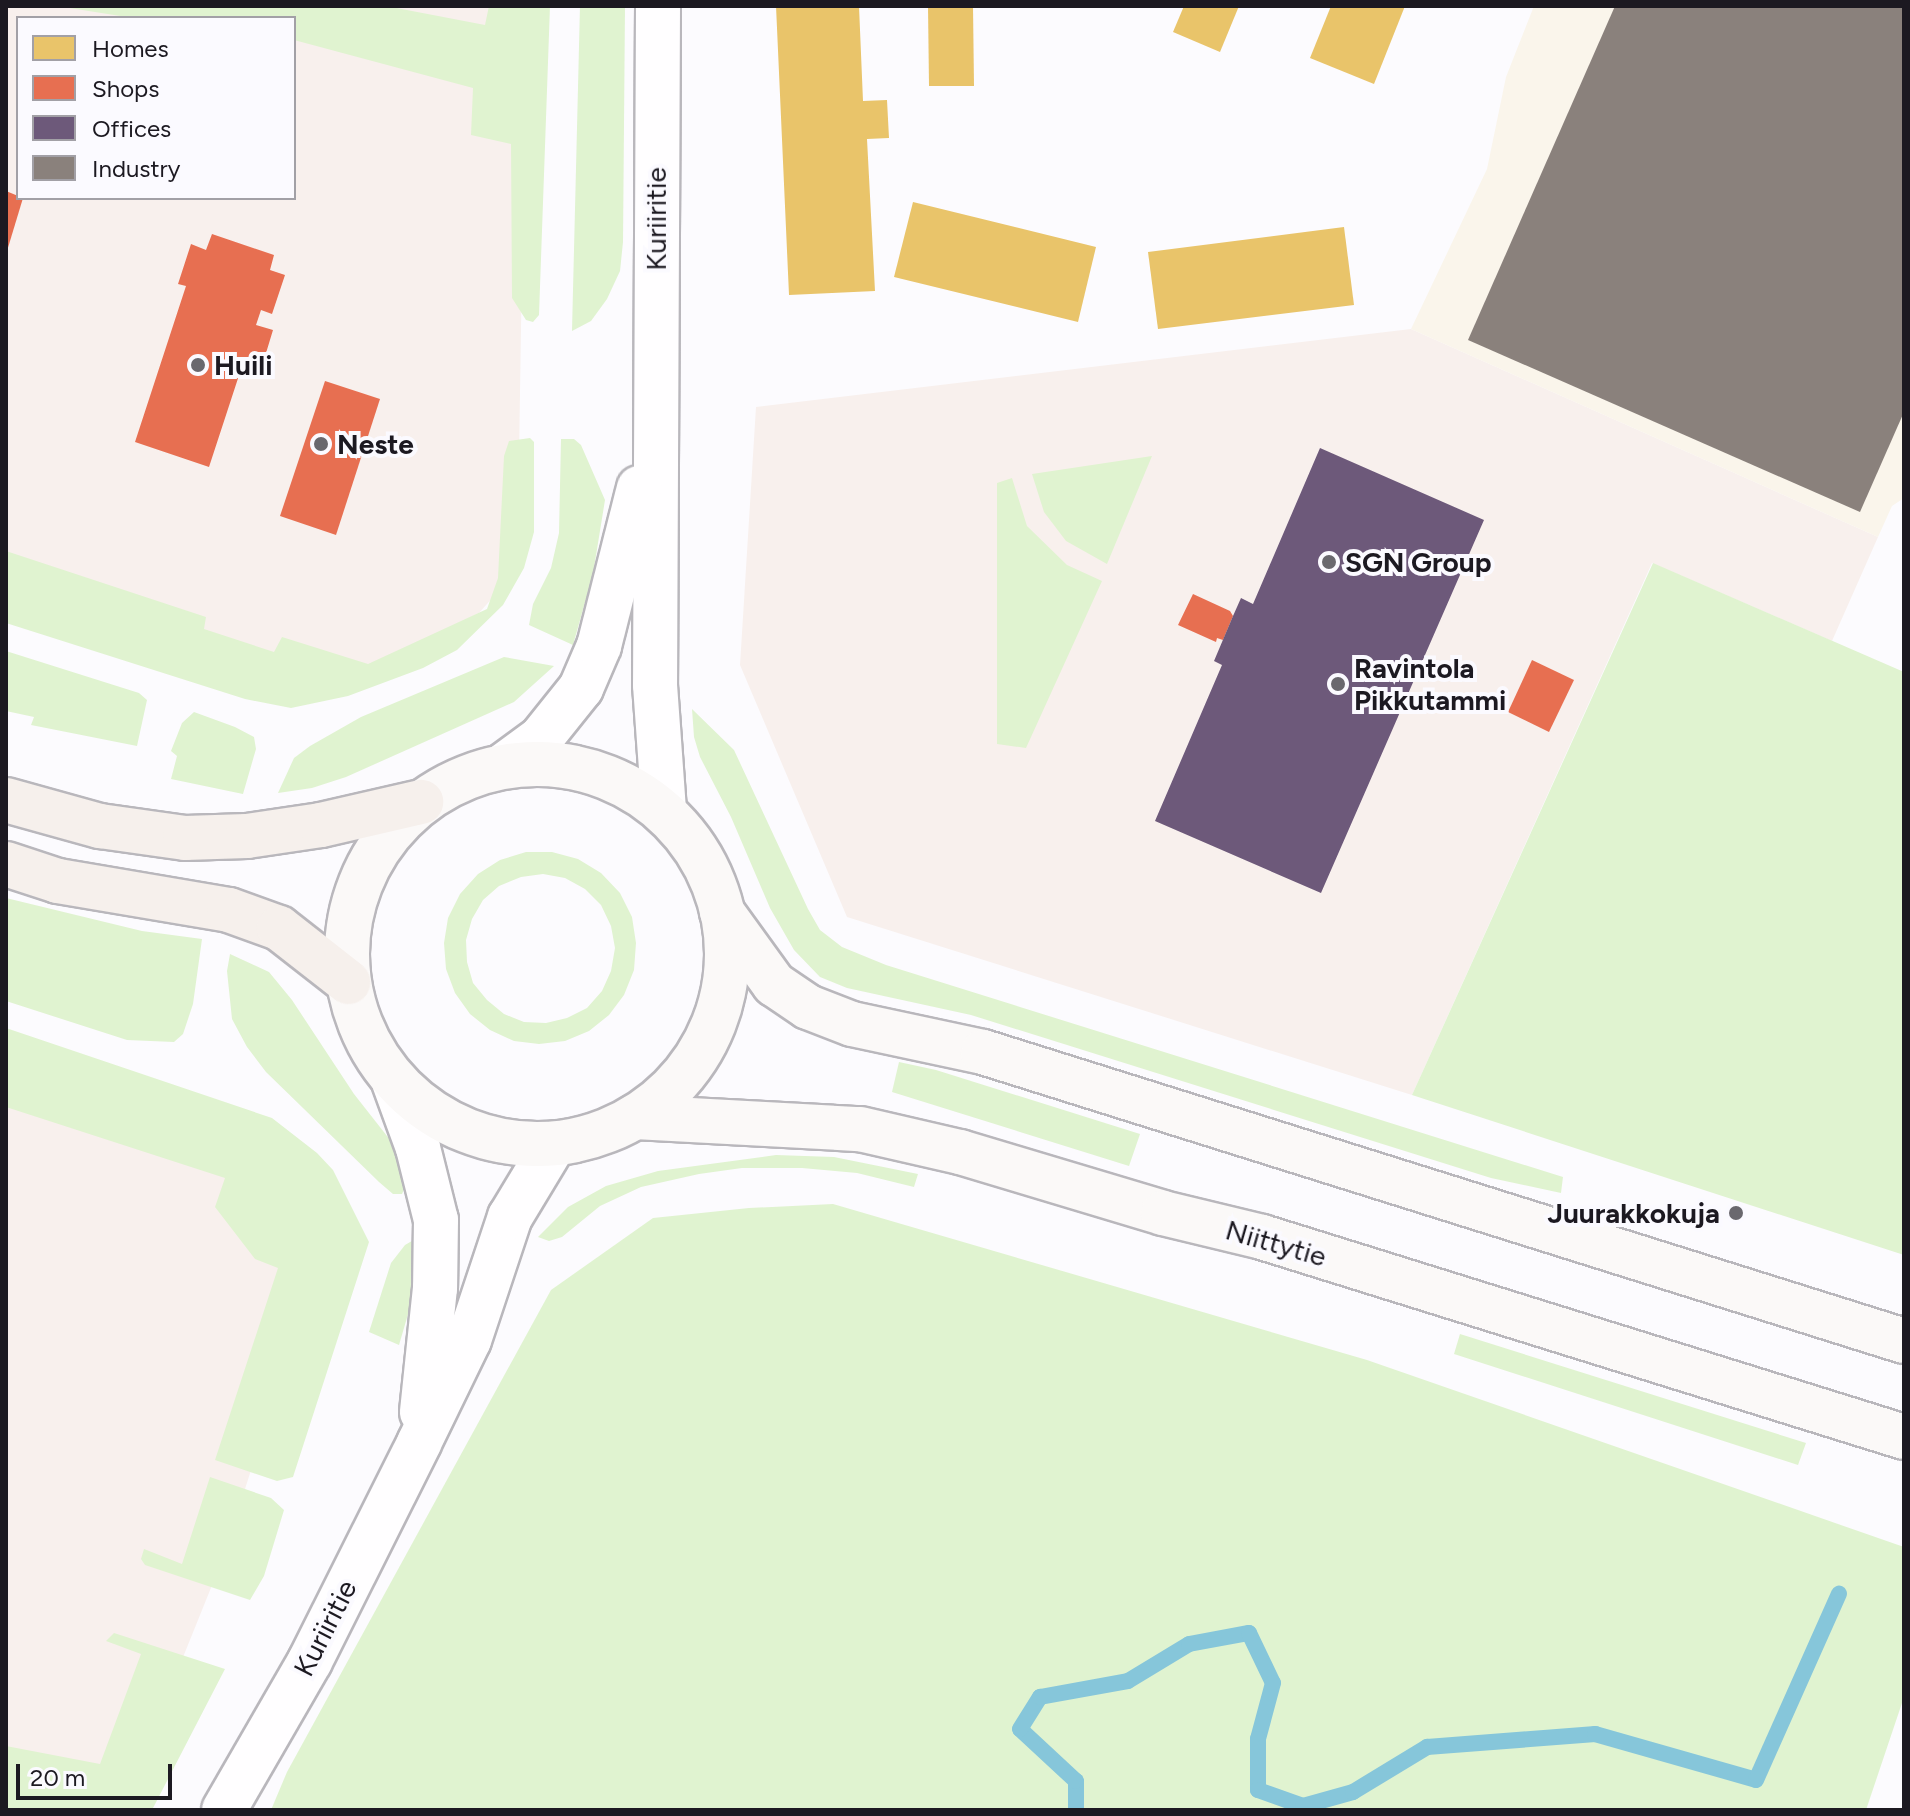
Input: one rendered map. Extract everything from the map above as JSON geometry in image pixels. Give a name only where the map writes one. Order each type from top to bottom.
[{"type":"highway","points":[[6,800],[100,826],[185,838],[247,836],[321,825],[421,802]]},
{"type":"highway","points":[[6,864],[58,881],[229,910],[279,928],[348,982]]},
{"type":"main road","points":[[722,912],[726,978],[718,1012],[686,1073],[663,1097],[635,1117],[585,1137],[554,1144],[508,1143],[479,1136],[441,1119],[394,1082],[365,1038],[348,982],[349,921],[360,880],[381,843],[421,802],[463,777],[503,766],[559,764],[612,778],[664,812],[700,855],[722,912],[774,984],[808,1007],[852,1024],[983,1052],[1904,1341]]},
{"type":"main road","name":"Niittytie","points":[[635,1117],[860,1129],[960,1152],[1163,1213],[1262,1237],[1904,1437]]},
{"type":"street","name":"Kuriiritie","points":[[658,6],[655,685],[664,812]]},
{"type":"street","name":"Kuriiritie","points":[[503,766],[541,738],[565,710],[591,664],[654,432]]},
{"type":"street","name":"Kuriiritie","points":[[394,1082],[418,1148],[436,1220],[435,1288],[419,1443]]},
{"type":"street","name":"Kuriiritie","points":[[224,1810],[310,1661],[419,1443],[469,1340],[510,1217],[554,1144]]},
{"type":"shaded area","points":[[6,6],[526,6],[518,523],[502,587],[479,613],[335,687],[6,580]]},
{"type":"shaded area","points":[[1534,6],[1904,6],[1904,498],[1892,506],[1878,537],[1411,329],[1487,169],[1506,77]]},
{"type":"shaded area","points":[[1411,329],[1878,537],[1832,641],[1652,563],[1412,1095],[847,917],[740,665],[756,407]]},
{"type":"shaded area","points":[[6,1064],[249,1144],[318,1260],[223,1558],[127,1796],[6,1780]]},
{"type":"green space","points":[[57,6],[386,6],[485,25],[489,6],[550,6],[539,315],[533,322],[526,320],[512,298],[511,144],[471,135],[473,88],[296,41],[296,16],[120,16]]},
{"type":"green space","points":[[580,6],[625,6],[623,242],[620,271],[607,299],[591,321],[572,331]]},
{"type":"green space","points":[[530,438],[534,442],[534,532],[524,568],[503,605],[457,650],[423,668],[348,696],[291,708],[245,699],[6,623],[6,551],[206,617],[204,629],[274,652],[282,637],[368,664],[487,609],[498,578],[504,456],[509,441]]},
{"type":"green space","points":[[561,439],[574,439],[581,445],[605,500],[593,574],[573,645],[529,625],[533,604],[551,568],[559,533]]},
{"type":"green space","points":[[1152,456],[1107,564],[1066,541],[1044,512],[1032,474]]},
{"type":"green space","points":[[1012,478],[1027,526],[1067,565],[1102,581],[1026,748],[997,744],[997,483]]},
{"type":"green space","points":[[1653,563],[1904,672],[1904,1255],[1412,1095]]},
{"type":"green space","points":[[6,651],[139,693],[147,700],[137,746],[31,725],[34,717],[6,711]]},
{"type":"green space","points":[[504,657],[554,666],[514,702],[346,777],[312,788],[278,793],[294,758],[310,746],[361,717]]},
{"type":"green space","points":[[692,709],[734,750],[808,909],[820,930],[842,947],[886,965],[1563,1177],[1561,1193],[1491,1178],[971,1015],[847,988],[820,977],[794,950],[770,908],[731,817],[700,757],[694,737]]},
{"type":"green space","points":[[194,712],[254,737],[256,749],[243,794],[171,779],[177,756],[171,751],[182,723]]},
{"type":"green space","points":[[526,852],[552,852],[578,859],[601,873],[620,893],[632,917],[636,943],[634,970],[624,995],[609,1015],[589,1031],[565,1041],[539,1044],[514,1041],[490,1030],[470,1014],[455,993],[446,969],[444,943],[448,918],[460,894],[478,874],[500,860]],"holes":[[[543,874],[565,878],[585,889],[601,905],[611,926],[615,948],[611,971],[602,991],[587,1008],[567,1018],[546,1023],[524,1022],[504,1014],[473,983],[467,962],[466,940],[472,919],[483,900],[499,886],[521,877]]]},
{"type":"green space","points":[[6,898],[142,931],[202,939],[193,1004],[183,1034],[174,1042],[127,1040],[6,1001]]},
{"type":"green space","points":[[230,954],[269,972],[292,1000],[354,1094],[398,1150],[406,1185],[402,1194],[393,1194],[379,1182],[266,1072],[247,1047],[232,1019],[227,971]]},
{"type":"green space","points":[[6,1028],[272,1118],[317,1153],[333,1170],[369,1242],[293,1477],[277,1481],[215,1460],[278,1268],[255,1259],[215,1207],[225,1178],[6,1107]]},
{"type":"green space","points":[[899,1062],[936,1070],[1140,1134],[1129,1166],[892,1092]]},
{"type":"green space","points":[[776,1155],[834,1157],[918,1174],[914,1187],[857,1173],[802,1168],[742,1168],[699,1174],[641,1187],[600,1206],[562,1237],[549,1241],[538,1237],[568,1207],[606,1186],[658,1171]]},
{"type":"green space","points":[[833,1204],[1367,1360],[1904,1547],[1904,1697],[1866,1810],[271,1810],[287,1772],[551,1290],[653,1218],[749,1208]]},
{"type":"green space","points":[[417,1238],[411,1304],[399,1345],[369,1332],[391,1263],[405,1245]]},
{"type":"green space","points":[[1460,1334],[1806,1443],[1798,1465],[1454,1354]]},
{"type":"green space","points":[[210,1477],[271,1498],[284,1510],[264,1576],[250,1600],[145,1565],[141,1559],[144,1549],[182,1564]]},
{"type":"green space","points":[[114,1633],[225,1669],[152,1810],[6,1810],[6,1746],[100,1764],[141,1654],[106,1641]]},
{"type":"building: Homes","points":[[776,6],[859,6],[863,101],[887,100],[889,138],[867,139],[875,291],[789,295]]},
{"type":"building: Homes","points":[[928,6],[973,6],[974,86],[929,86]]},
{"type":"building: Homes","points":[[1184,6],[1239,6],[1220,52],[1173,32]]},
{"type":"building: Homes","points":[[1331,6],[1405,6],[1374,84],[1310,58]]},
{"type":"building: Homes","points":[[913,202],[1096,247],[1078,322],[894,277]]},
{"type":"building: Homes","points":[[1344,227],[1354,305],[1158,329],[1148,252]]},
{"type":"building: Shops","points":[[6,191],[16,195],[16,200],[22,200],[6,251]]},
{"type":"building: Shops","points":[[212,234],[274,255],[270,270],[285,275],[272,314],[261,310],[256,325],[273,330],[263,363],[245,357],[209,467],[135,442],[186,286],[178,284],[191,244],[206,250]]},
{"type":"building: Shops","points":[[325,381],[380,399],[336,535],[280,516]]},
{"type":"building: Shops","points":[[1193,594],[1230,611],[1233,616],[1223,640],[1217,638],[1216,642],[1178,625]]},
{"type":"building: Shops","points":[[1532,660],[1574,680],[1549,732],[1508,712]]},
{"type":"building: Offices","points":[[1320,448],[1484,520],[1321,893],[1155,821],[1222,665],[1214,661],[1233,616],[1241,598],[1253,604]]},
{"type":"building: Industry","points":[[1615,6],[1904,6],[1904,412],[1860,512],[1468,340]]},
{"type":"waterway","points":[[1076,1810],[1076,1781],[1020,1729],[1040,1697],[1128,1681],[1189,1644],[1249,1633],[1273,1683],[1258,1739],[1258,1790],[1303,1806],[1353,1792],[1427,1747],[1595,1734],[1756,1780],[1839,1594]]},
{"type":"place","name":"Huili","points":[[198,365]]},
{"type":"place","name":"Neste","points":[[321,444]]},
{"type":"place","name":"SGN Group","points":[[1329,562]]},
{"type":"place","name":"Ravintola Pikkutammi","points":[[1338,684]]},
{"type":"place","name":"Juurakkokuja","points":[[1736,1213]]}]
